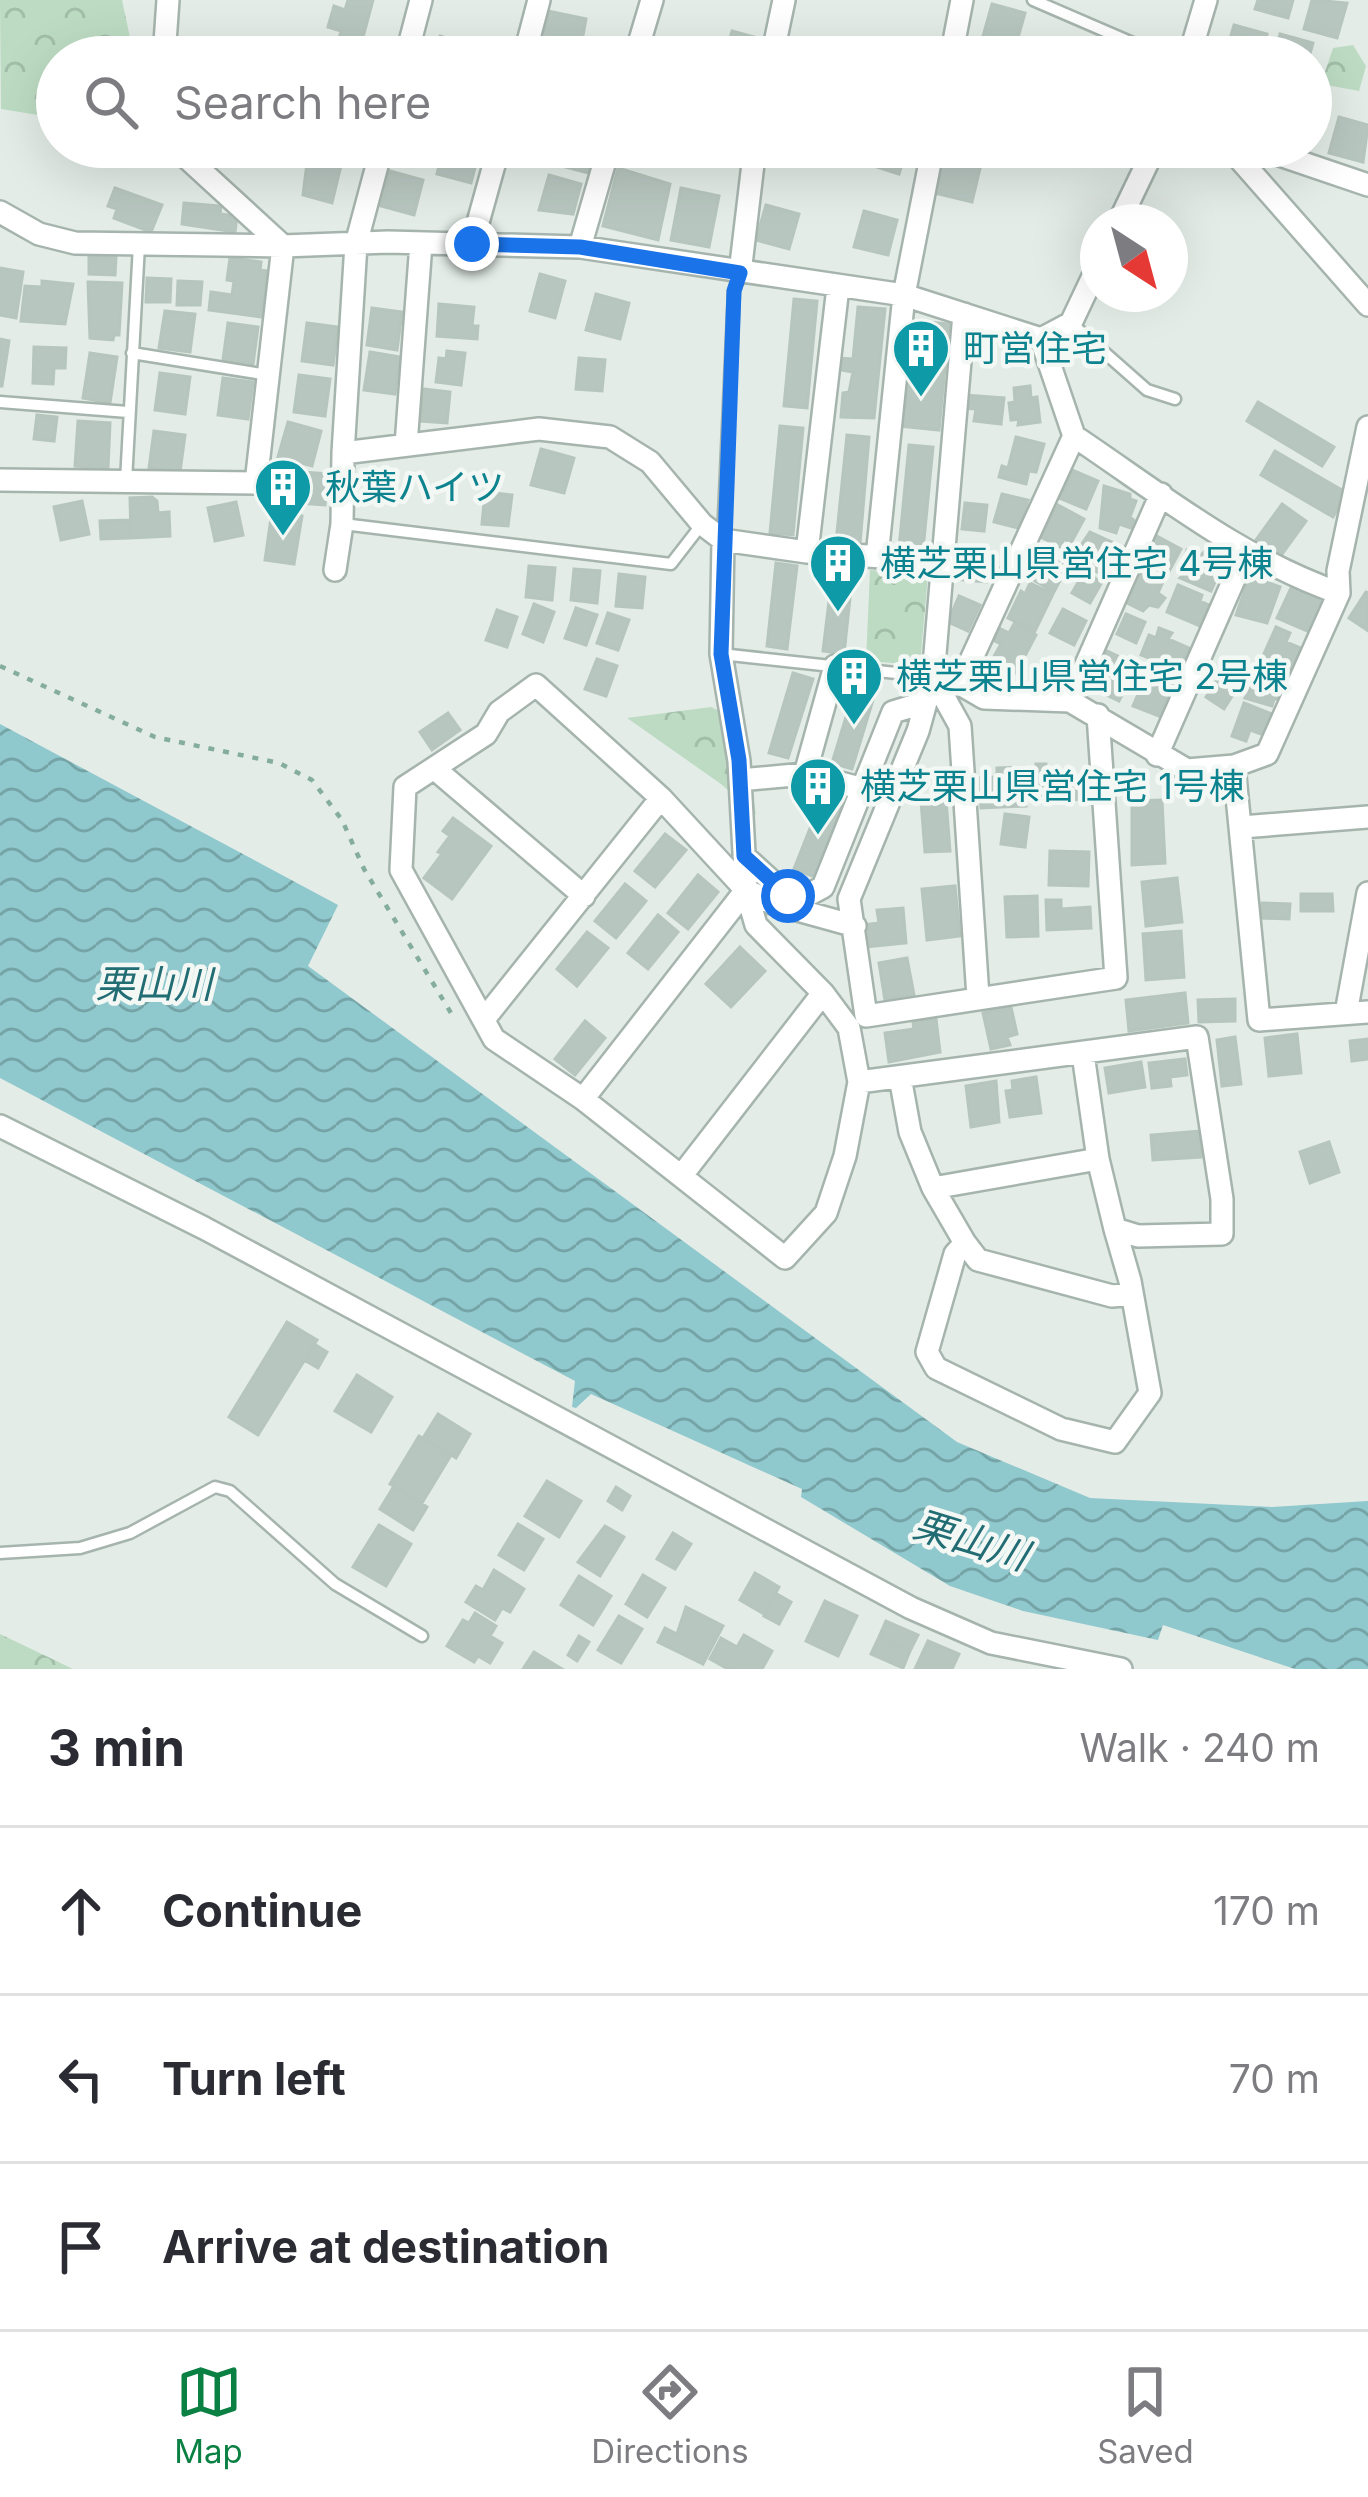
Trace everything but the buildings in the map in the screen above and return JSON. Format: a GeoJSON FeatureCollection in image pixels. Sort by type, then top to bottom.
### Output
{"type":"FeatureCollection","features":[{"type":"Feature","properties":{"kind":"street"},"geometry":{"type":"LineString","coordinates":[[165,36],[168,0]]}},
{"type":"Feature","properties":{"kind":"street"},"geometry":{"type":"LineString","coordinates":[[412,36],[421,0]]}},
{"type":"Feature","properties":{"kind":"street"},"geometry":{"type":"LineString","coordinates":[[530,36],[539,0]]}},
{"type":"Feature","properties":{"kind":"street"},"geometry":{"type":"LineString","coordinates":[[641,36],[652,0]]}},
{"type":"Feature","properties":{"kind":"street"},"geometry":{"type":"LineString","coordinates":[[776,36],[784,0]]}},
{"type":"Feature","properties":{"kind":"street"},"geometry":{"type":"LineString","coordinates":[[954,36],[962,0]]}},
{"type":"Feature","properties":{"kind":"street"},"geometry":{"type":"LineString","coordinates":[[1195,36],[1206,0]]}},
{"type":"Feature","properties":{"kind":"street"},"geometry":{"type":"LineString","coordinates":[[198,168],[283,247]]}},
{"type":"Feature","properties":{"kind":"street"},"geometry":{"type":"LineString","coordinates":[[335,570],[342,524],[356,244],[376,168]]}},
{"type":"Feature","properties":{"kind":"street"},"geometry":{"type":"LineString","coordinates":[[472,244],[493,168]]}},
{"type":"Feature","properties":{"kind":"street"},"geometry":{"type":"LineString","coordinates":[[580,247],[603,168]]}},
{"type":"Feature","properties":{"kind":"street"},"geometry":{"type":"LineString","coordinates":[[740,273],[752,168]]}},
{"type":"Feature","properties":{"kind":"street"},"geometry":{"type":"LineString","coordinates":[[877,557],[904,295],[929,168]]}},
{"type":"Feature","properties":{"kind":"street"},"geometry":{"type":"LineString","coordinates":[[1127,204],[1144,168]]}},
{"type":"Feature","properties":{"kind":"street"},"geometry":{"type":"LineString","coordinates":[[1247,168],[1368,305]]}},
{"type":"Feature","properties":{"kind":"street"},"geometry":{"type":"LineString","coordinates":[[1320,168],[1368,184]]}},
{"type":"Feature","properties":{"kind":"street"},"geometry":{"type":"LineString","coordinates":[[0,212],[39,233],[75,243],[580,247],[904,295],[1041,339],[1071,323],[1080,304]]}},
{"type":"Feature","properties":{"kind":"street"},"geometry":{"type":"LineString","coordinates":[[406,446],[421,243]]}},
{"type":"Feature","properties":{"kind":"street"},"geometry":{"type":"LineString","coordinates":[[0,480],[256,482],[283,247]]}},
{"type":"Feature","properties":{"kind":"street"},"geometry":{"type":"LineString","coordinates":[[807,553],[838,286]]}},
{"type":"Feature","properties":{"kind":"street"},"geometry":{"type":"LineString","coordinates":[[964,314],[933,677],[918,731],[849,898],[866,1016],[1116,978],[1098,715]]}},
{"type":"Feature","properties":{"kind":"street"},"geometry":{"type":"LineString","coordinates":[[1041,339],[1074,436],[1288,576],[1339,593]]}},
{"type":"Feature","properties":{"kind":"street"},"geometry":{"type":"LineString","coordinates":[[933,677],[984,698],[1070,701],[1187,770],[1234,766],[1267,754],[1339,593],[1338,571],[1368,427]]}},
{"type":"Feature","properties":{"kind":"street"},"geometry":{"type":"LineString","coordinates":[[343,453],[539,429],[610,437],[650,462],[703,524],[723,540],[807,553],[942,561]]}},
{"type":"Feature","properties":{"kind":"street"},"geometry":{"type":"LineString","coordinates":[[960,685],[1074,436]]}},
{"type":"Feature","properties":{"kind":"street"},"geometry":{"type":"LineString","coordinates":[[1070,701],[1161,494]]}},
{"type":"Feature","properties":{"kind":"street"},"geometry":{"type":"LineString","coordinates":[[723,540],[721,654],[740,780],[746,890],[756,925],[823,993],[849,1028],[859,1082],[845,1156],[826,1213],[785,1258],[583,1099],[494,1039],[401,870],[405,787],[486,734],[499,712],[536,685],[661,798],[746,890],[772,903],[855,926]]}},
{"type":"Feature","properties":{"kind":"street"},"geometry":{"type":"LineString","coordinates":[[1157,754],[1246,551]]}},
{"type":"Feature","properties":{"kind":"street"},"geometry":{"type":"LineString","coordinates":[[805,774],[835,666]]}},
{"type":"Feature","properties":{"kind":"street"},"geometry":{"type":"LineString","coordinates":[[933,677],[960,726],[978,998]]}},
{"type":"Feature","properties":{"kind":"street"},"geometry":{"type":"LineString","coordinates":[[744,856],[788,896],[808,895],[823,887],[893,712],[926,702]]}},
{"type":"Feature","properties":{"kind":"street"},"geometry":{"type":"LineString","coordinates":[[1234,766],[1259,1020],[1357,1013],[1368,893]]}},
{"type":"Feature","properties":{"kind":"street"},"geometry":{"type":"LineString","coordinates":[[435,769],[584,896]]}},
{"type":"Feature","properties":{"kind":"street"},"geometry":{"type":"LineString","coordinates":[[740,780],[805,774],[860,788]]}},
{"type":"Feature","properties":{"kind":"street"},"geometry":{"type":"LineString","coordinates":[[485,1018],[661,798]]}},
{"type":"Feature","properties":{"kind":"street"},"geometry":{"type":"LineString","coordinates":[[1242,827],[1368,817]]}},
{"type":"Feature","properties":{"kind":"street"},"geometry":{"type":"LineString","coordinates":[[583,1099],[746,890]]}},
{"type":"Feature","properties":{"kind":"street"},"geometry":{"type":"LineString","coordinates":[[682,1175],[823,993]]}},
{"type":"Feature","properties":{"kind":"street"},"geometry":{"type":"LineString","coordinates":[[859,1082],[1197,1037],[1222,1199],[1222,1234],[1138,1236],[1115,1229]]}},
{"type":"Feature","properties":{"kind":"street"},"geometry":{"type":"LineString","coordinates":[[965,1243],[955,1254],[927,1352],[936,1368],[1061,1430],[1115,1442],[1150,1393],[1132,1294],[1098,1159],[1083,1054]]}},
{"type":"Feature","properties":{"kind":"street"},"geometry":{"type":"LineString","coordinates":[[900,1077],[910,1132],[933,1188],[979,1260],[1112,1296],[1132,1294]]}},
{"type":"Feature","properties":{"kind":"street"},"geometry":{"type":"LineString","coordinates":[[0,1126],[204,1228],[911,1608],[991,1643],[1121,1669]]}},
{"type":"Feature","properties":{"kind":"street"},"geometry":{"type":"LineString","coordinates":[[933,1188],[1098,1159]]}},
{"type":"Feature","properties":{"kind":"lane"},"geometry":{"type":"LineString","coordinates":[[1033,0],[1117,36]]}},
{"type":"Feature","properties":{"kind":"lane"},"geometry":{"type":"LineString","coordinates":[[126,481],[139,244]]}},
{"type":"Feature","properties":{"kind":"lane"},"geometry":{"type":"LineString","coordinates":[[723,540],[734,291],[740,273]]}},
{"type":"Feature","properties":{"kind":"lane"},"geometry":{"type":"LineString","coordinates":[[1071,323],[1148,390],[1175,399]]}},
{"type":"Feature","properties":{"kind":"lane"},"geometry":{"type":"LineString","coordinates":[[132,353],[268,375]]}},
{"type":"Feature","properties":{"kind":"lane"},"geometry":{"type":"LineString","coordinates":[[0,402],[128,412]]}},
{"type":"Feature","properties":{"kind":"lane"},"geometry":{"type":"LineString","coordinates":[[342,524],[671,564],[703,524]]}},
{"type":"Feature","properties":{"kind":"lane"},"geometry":{"type":"LineString","coordinates":[[721,654],[933,677]]}},
{"type":"Feature","properties":{"kind":"lane"},"geometry":{"type":"LineString","coordinates":[[0,1553],[80,1548],[130,1533],[215,1487],[230,1491],[335,1585],[422,1636]]}},
{"type":"Feature","properties":{"kind":"path"},"geometry":{"type":"LineString","coordinates":[[0,666],[155,737],[279,763],[311,780],[342,820],[364,869],[455,1020]]}},
{"type":"Feature","properties":{"kind":"green space"},"geometry":{"type":"Polygon","coordinates":[[[0,0],[122,0],[130,36],[36,36],[36,115],[1,109],[0,0]]]}},
{"type":"Feature","properties":{"kind":"green space"},"geometry":{"type":"Polygon","coordinates":[[[1353,45],[1366,66],[1359,91],[1332,86],[1333,48],[1353,45]]]}},
{"type":"Feature","properties":{"kind":"green space"},"geometry":{"type":"Polygon","coordinates":[[[870,570],[928,575],[920,665],[866,661],[870,570]]]}},
{"type":"Feature","properties":{"kind":"green space"},"geometry":{"type":"Polygon","coordinates":[[[711,707],[743,722],[756,815],[721,784],[627,718],[711,707]]]}},
{"type":"Feature","properties":{"kind":"green space"},"geometry":{"type":"Polygon","coordinates":[[[0,1634],[73,1669],[0,1669],[0,1634]]]}},
{"type":"Feature","properties":{"kind":"water","name":"栗山川"},"geometry":{"type":"Polygon","coordinates":[[[0,724],[338,905],[308,966],[957,1442],[1090,1498],[1272,1507],[1368,1501],[1368,1669],[1295,1669],[1163,1625],[1158,1640],[1023,1611],[950,1586],[801,1497],[802,1489],[591,1394],[572,1407],[575,1381],[0,1078],[0,724]]]}},
{"type":"Feature","properties":{"kind":"place","name":"町営住宅"},"geometry":{"type":"Point","coordinates":[921,399]}},
{"type":"Feature","properties":{"kind":"place","name":"秋葉ハイツ"},"geometry":{"type":"Point","coordinates":[283,538]}},
{"type":"Feature","properties":{"kind":"place","name":"横芝栗山県営住宅 4号棟"},"geometry":{"type":"Point","coordinates":[838,614]}},
{"type":"Feature","properties":{"kind":"place","name":"横芝栗山県営住宅 2号棟"},"geometry":{"type":"Point","coordinates":[854,727]}},
{"type":"Feature","properties":{"kind":"place","name":"横芝栗山県営住宅 1号棟"},"geometry":{"type":"Point","coordinates":[818,837]}},
{"type":"Feature","properties":{"kind":"route"},"geometry":{"type":"LineString","coordinates":[[472,244],[580,247],[740,273],[734,291],[721,654],[739,760],[744,856],[788,896]]}}]}
